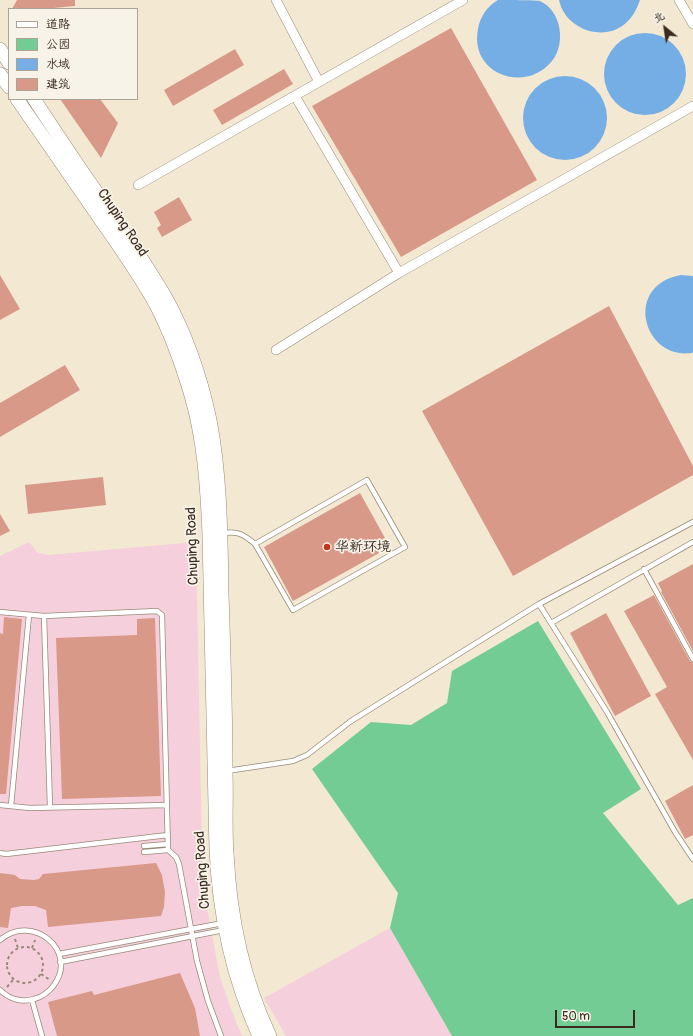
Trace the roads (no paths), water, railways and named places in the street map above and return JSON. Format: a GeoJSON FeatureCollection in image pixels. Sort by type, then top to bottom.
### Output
{"type":"FeatureCollection","features":[{"type":"Feature","properties":{"kind":"main road"},"geometry":{"type":"LineString","coordinates":[[0,49],[8,61]]}},
{"type":"Feature","properties":{"kind":"main road"},"geometry":{"type":"LineString","coordinates":[[0,74],[8,86]]}},
{"type":"Feature","properties":{"kind":"main road","name":"Chuping Road"},"geometry":{"type":"LineString","coordinates":[[18,100],[155,303],[168,330],[191,394],[198,424],[207,497],[221,772]]}},
{"type":"Feature","properties":{"kind":"main road","name":"Chuping Road"},"geometry":{"type":"LineString","coordinates":[[35,100],[127,236],[166,299],[179,325],[196,367],[210,420],[217,470],[221,533],[221,772],[217,875],[230,925],[235,971],[259,1036]]}},
{"type":"Feature","properties":{"kind":"main road","name":"Chuping Road"},"geometry":{"type":"LineString","coordinates":[[230,925],[240,948],[252,989],[270,1036]]}},
{"type":"Feature","properties":{"kind":"street"},"geometry":{"type":"LineString","coordinates":[[276,0],[319,82]]}},
{"type":"Feature","properties":{"kind":"street"},"geometry":{"type":"LineString","coordinates":[[138,185],[463,0]]}},
{"type":"Feature","properties":{"kind":"street"},"geometry":{"type":"LineString","coordinates":[[679,0],[693,24]]}},
{"type":"Feature","properties":{"kind":"street"},"geometry":{"type":"LineString","coordinates":[[295,96],[399,273]]}},
{"type":"Feature","properties":{"kind":"street"},"geometry":{"type":"LineString","coordinates":[[276,350],[399,273],[693,106]]}},
{"type":"Feature","properties":{"kind":"lane"},"geometry":{"type":"LineString","coordinates":[[221,533],[240,533],[255,544],[293,610],[405,547],[367,480],[255,544]]}},
{"type":"Feature","properties":{"kind":"lane"},"geometry":{"type":"LineString","coordinates":[[221,772],[293,761],[307,755],[351,720],[539,604],[693,522]]}},
{"type":"Feature","properties":{"kind":"lane"},"geometry":{"type":"LineString","coordinates":[[551,623],[693,542]]}},
{"type":"Feature","properties":{"kind":"lane"},"geometry":{"type":"LineString","coordinates":[[644,570],[693,659]]}},
{"type":"Feature","properties":{"kind":"lane"},"geometry":{"type":"LineString","coordinates":[[539,604],[607,712],[675,832],[693,859]]}},
{"type":"Feature","properties":{"kind":"lane"},"geometry":{"type":"LineString","coordinates":[[0,612],[44,616],[157,611],[162,615],[168,850],[176,858],[179,864],[190,929],[202,982],[222,1036]]}},
{"type":"Feature","properties":{"kind":"lane"},"geometry":{"type":"LineString","coordinates":[[11,806],[29,615]]}},
{"type":"Feature","properties":{"kind":"lane"},"geometry":{"type":"LineString","coordinates":[[44,616],[50,807]]}},
{"type":"Feature","properties":{"kind":"lane"},"geometry":{"type":"LineString","coordinates":[[0,805],[30,808],[167,805]]}},
{"type":"Feature","properties":{"kind":"lane"},"geometry":{"type":"LineString","coordinates":[[0,853],[6,854],[168,836]]}},
{"type":"Feature","properties":{"kind":"lane"},"geometry":{"type":"LineString","coordinates":[[144,846],[168,844]]}},
{"type":"Feature","properties":{"kind":"lane"},"geometry":{"type":"LineString","coordinates":[[144,852],[168,850]]}},
{"type":"Feature","properties":{"kind":"lane"},"geometry":{"type":"LineString","coordinates":[[59,954],[190,929],[230,925]]}},
{"type":"Feature","properties":{"kind":"lane"},"geometry":{"type":"LineString","coordinates":[[60,962],[192,936],[230,925]]}},
{"type":"Feature","properties":{"kind":"lane"},"geometry":{"type":"LineString","coordinates":[[0,940],[13,932],[32,930],[49,939],[59,954],[60,962],[58,978],[52,988],[43,996],[32,1000],[20,1000],[13,999],[0,990]]}},
{"type":"Feature","properties":{"kind":"lane"},"geometry":{"type":"LineString","coordinates":[[32,1000],[42,1036]]}},
{"type":"Feature","properties":{"kind":"water"},"geometry":{"type":"Polygon","coordinates":[[[498,0],[540,1],[553,12],[560,28],[559,46],[552,61],[540,71],[527,77],[514,77],[501,74],[490,67],[482,57],[477,44],[479,25],[482,16],[487,9],[498,0]]]}},
{"type":"Feature","properties":{"kind":"water"},"geometry":{"type":"Polygon","coordinates":[[[559,0],[640,0],[632,16],[619,28],[609,32],[598,32],[578,26],[569,19],[559,0]]]}},
{"type":"Feature","properties":{"kind":"water"},"geometry":{"type":"Polygon","coordinates":[[[645,33],[661,36],[674,45],[683,58],[686,74],[683,90],[674,103],[661,112],[645,115],[629,112],[616,103],[607,90],[604,74],[607,58],[616,45],[629,36],[645,33]]]}},
{"type":"Feature","properties":{"kind":"water"},"geometry":{"type":"Polygon","coordinates":[[[565,76],[581,79],[588,83],[600,95],[604,102],[607,118],[604,134],[600,141],[588,153],[581,157],[565,160],[549,157],[542,153],[530,141],[526,134],[523,118],[526,102],[530,95],[542,83],[549,79],[565,76]]]}},
{"type":"Feature","properties":{"kind":"water"},"geometry":{"type":"Polygon","coordinates":[[[681,275],[693,276],[692,353],[681,353],[669,350],[660,344],[652,335],[646,315],[646,304],[650,294],[663,281],[681,275]]]}},
{"type":"Feature","properties":{"kind":"place","name":"华新环境"},"geometry":{"type":"Point","coordinates":[327,547]}}]}
